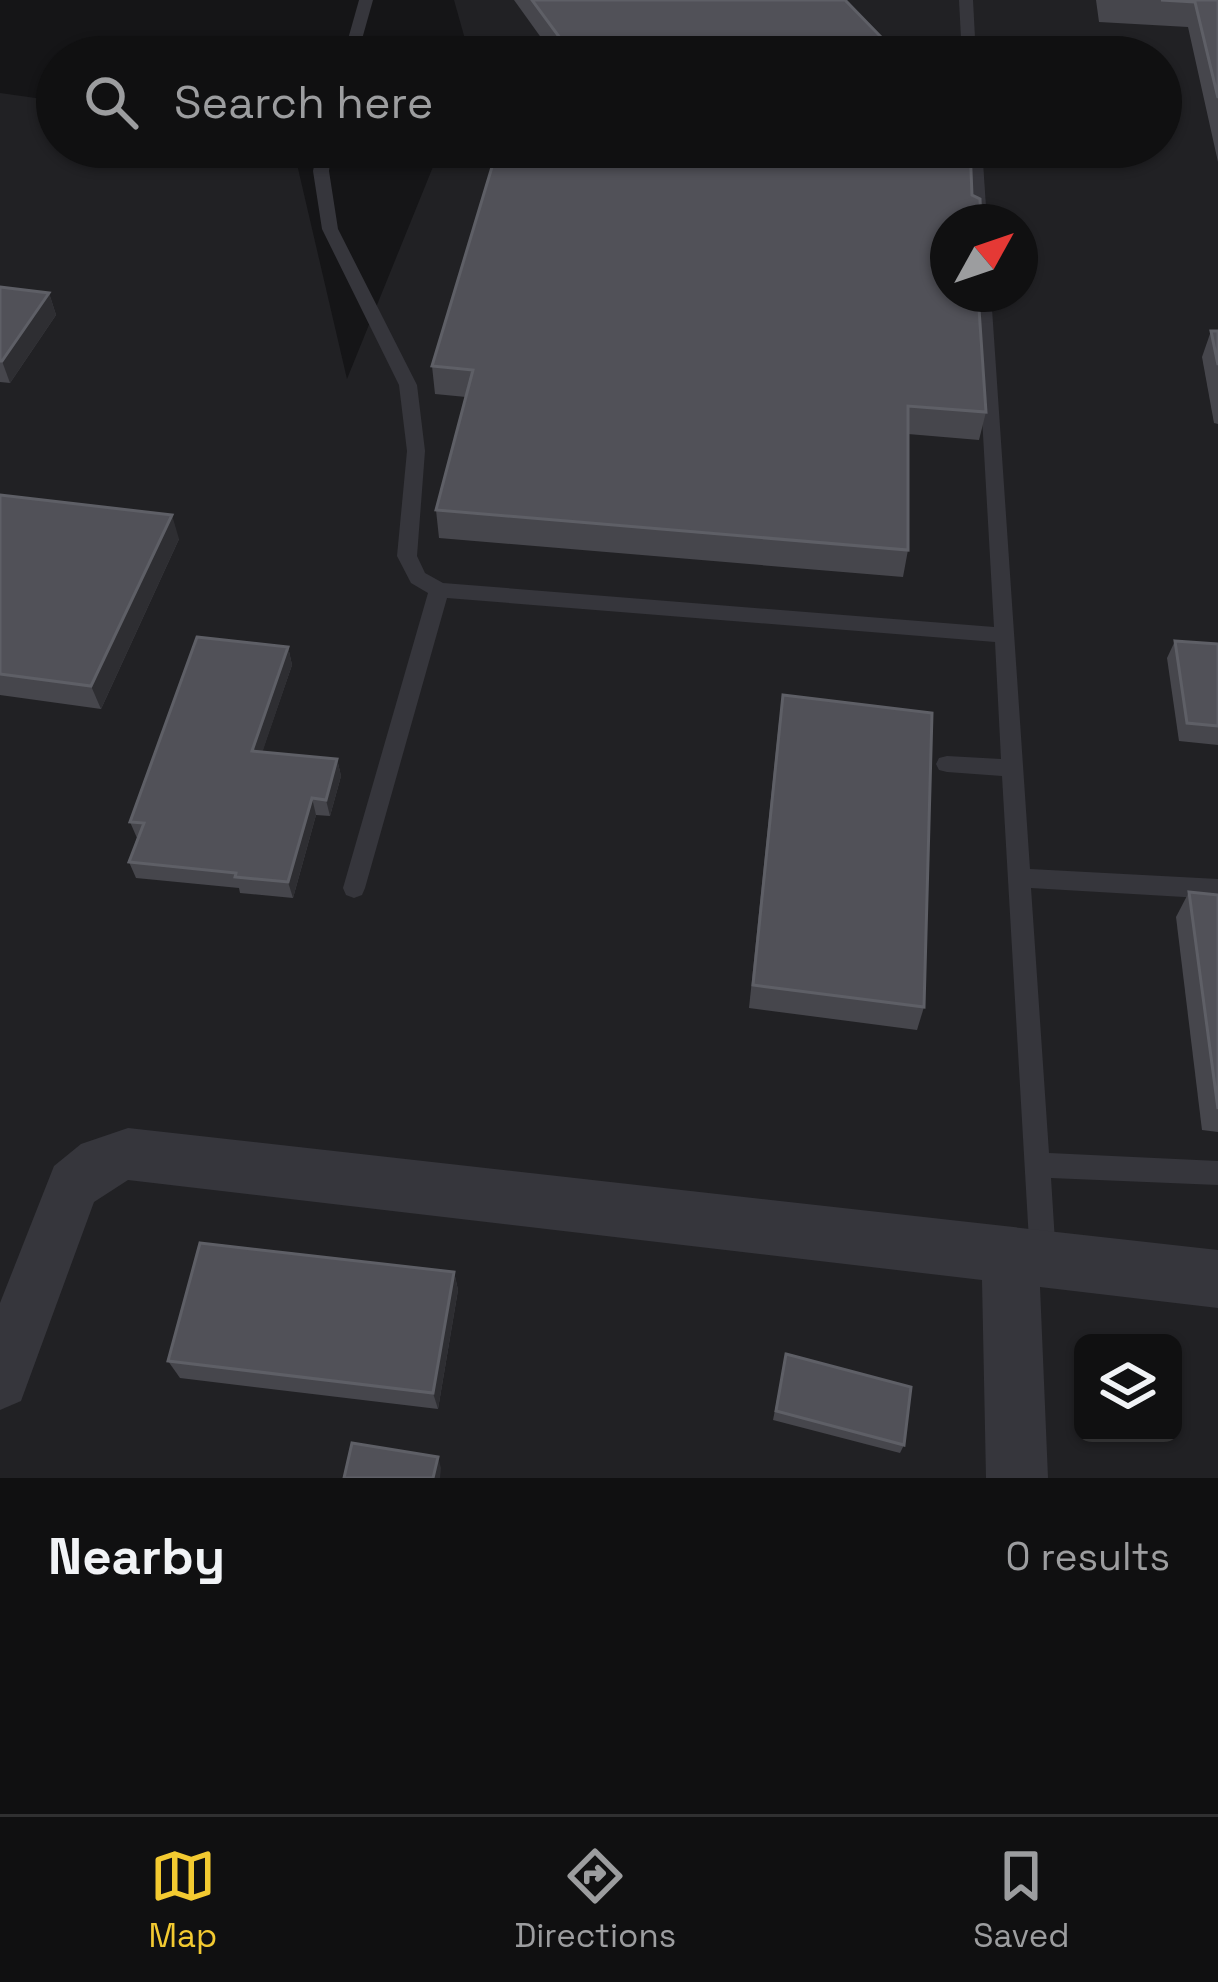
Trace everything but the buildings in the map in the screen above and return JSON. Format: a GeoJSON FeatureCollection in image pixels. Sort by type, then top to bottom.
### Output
{"type":"FeatureCollection","features":[{"type":"Feature","properties":{"kind":"street"},"geometry":{"type":"LineString","coordinates":[[0,1380],[74,1185],[100,1162],[128,1154],[1218,1279]]}},
{"type":"Feature","properties":{"kind":"street"},"geometry":{"type":"LineString","coordinates":[[1017,1478],[1026,1259]]}},
{"type":"Feature","properties":{"kind":"lane"},"geometry":{"type":"LineString","coordinates":[[356,36],[366,0]]}},
{"type":"Feature","properties":{"kind":"lane"},"geometry":{"type":"LineString","coordinates":[[965,0],[968,36]]}},
{"type":"Feature","properties":{"kind":"lane"},"geometry":{"type":"LineString","coordinates":[[322,168],[330,229],[408,385],[416,452],[407,556],[418,578],[439,590],[1004,635]]}},
{"type":"Feature","properties":{"kind":"lane"},"geometry":{"type":"LineString","coordinates":[[975,168],[978,204]]}},
{"type":"Feature","properties":{"kind":"lane"},"geometry":{"type":"LineString","coordinates":[[984,312],[1037,1165],[1026,1259]]}},
{"type":"Feature","properties":{"kind":"lane"},"geometry":{"type":"LineString","coordinates":[[354,888],[439,590]]}},
{"type":"Feature","properties":{"kind":"lane"},"geometry":{"type":"LineString","coordinates":[[947,764],[1012,768]]}},
{"type":"Feature","properties":{"kind":"lane"},"geometry":{"type":"LineString","coordinates":[[1019,878],[1218,889]]}},
{"type":"Feature","properties":{"kind":"lane"},"geometry":{"type":"LineString","coordinates":[[1037,1165],[1218,1173]]}},
{"type":"Feature","properties":{"kind":"shaded area"},"geometry":{"type":"Polygon","coordinates":[[[454,0],[1218,0],[1218,1478],[0,1478],[0,93],[36,98],[36,168],[298,168],[347,379],[432,168],[1182,168],[1182,36],[464,36],[454,0]]]}}]}
